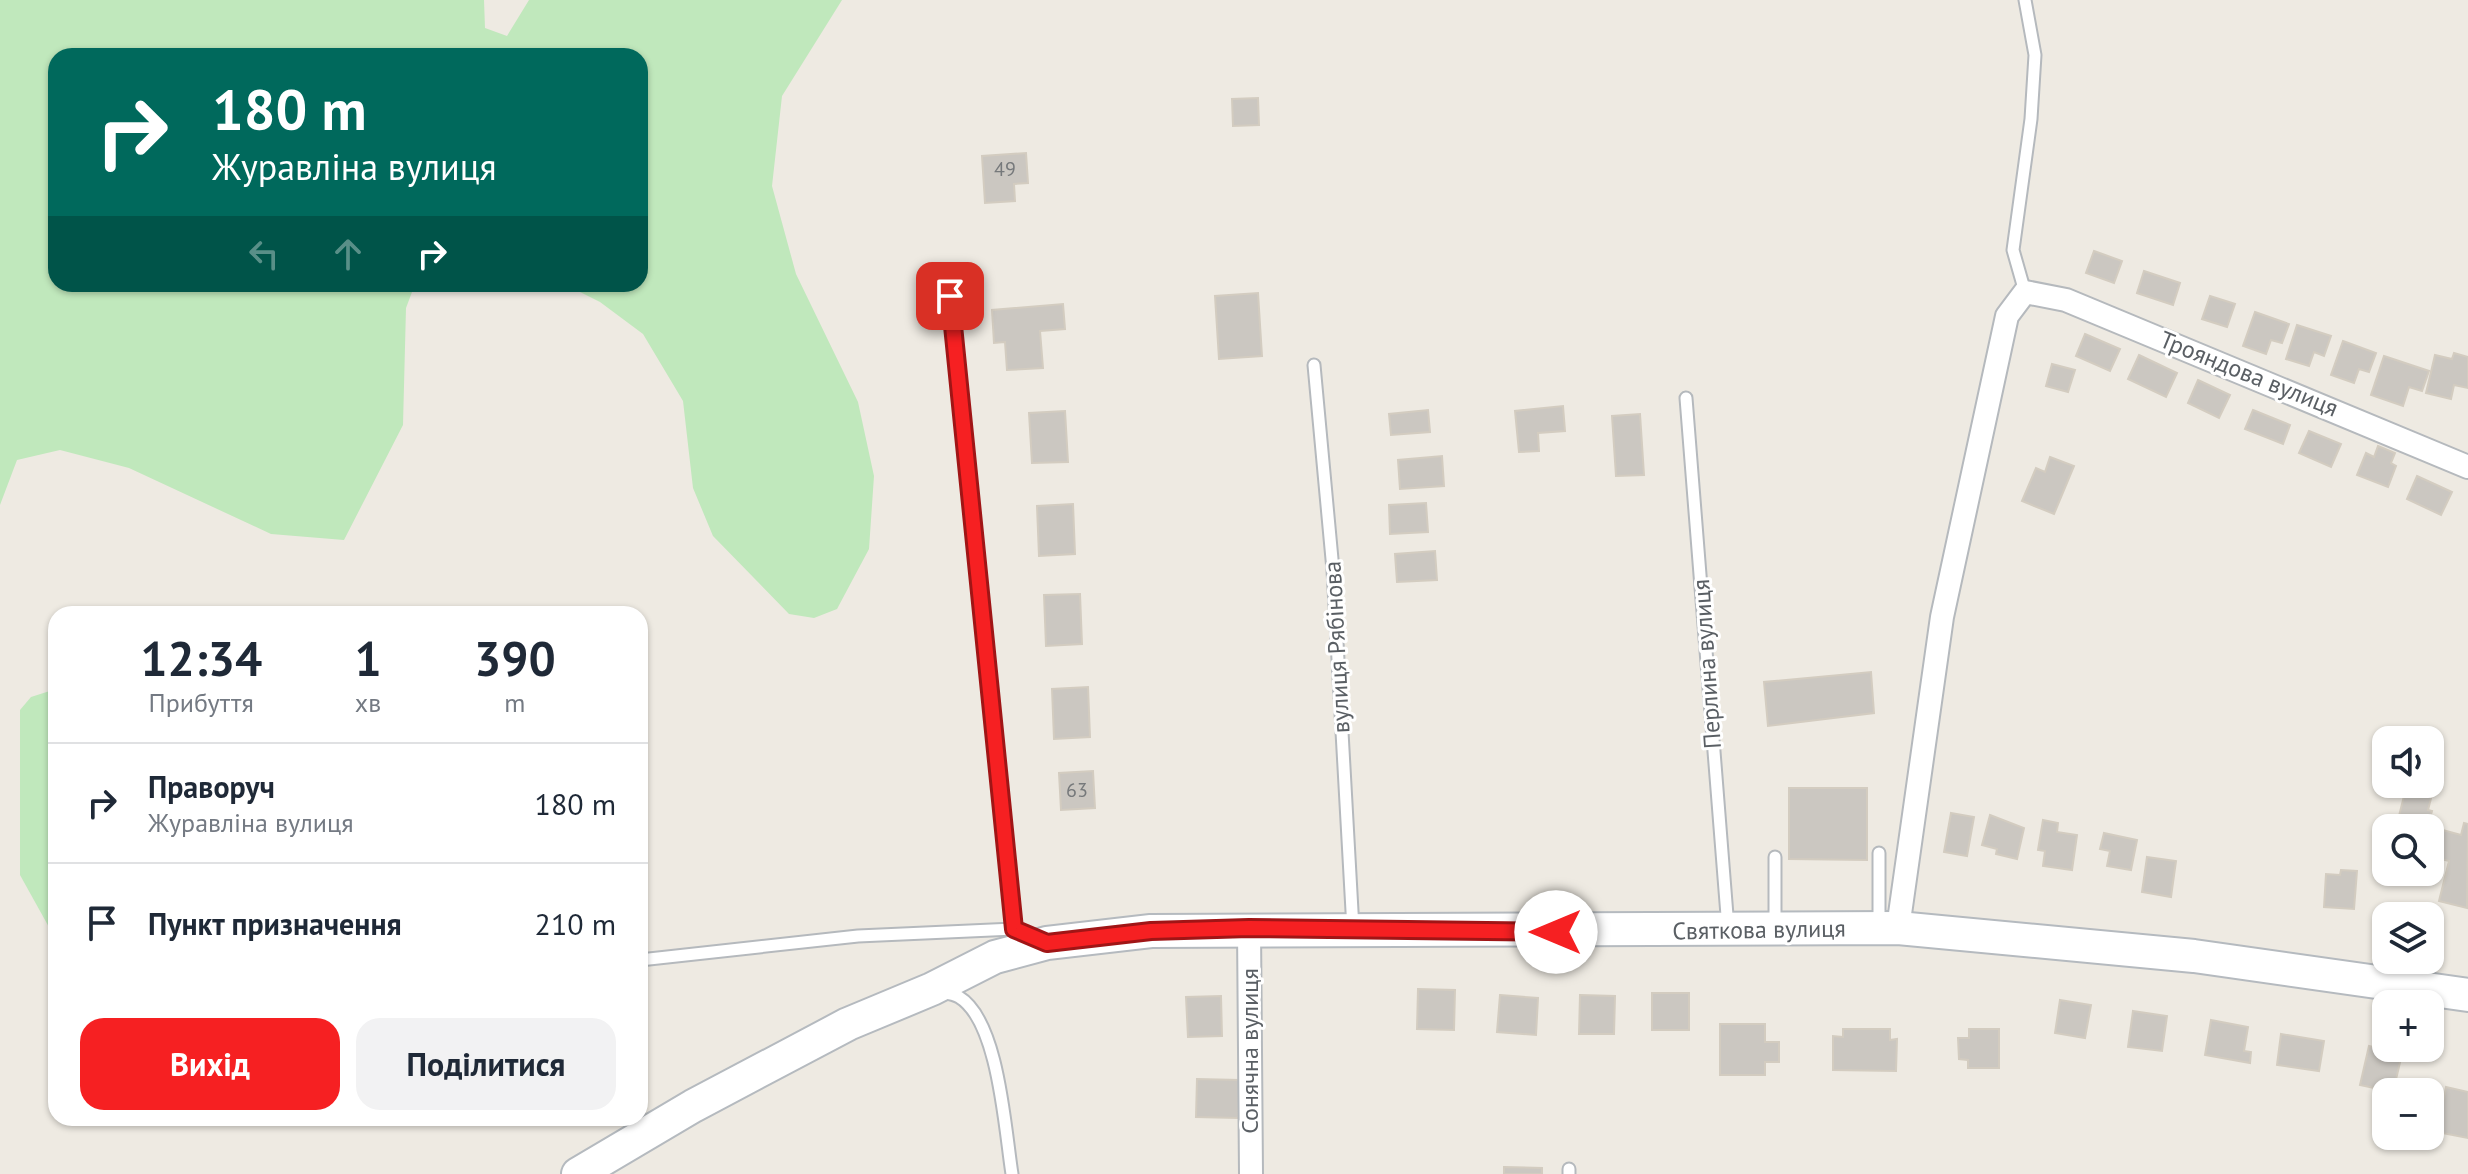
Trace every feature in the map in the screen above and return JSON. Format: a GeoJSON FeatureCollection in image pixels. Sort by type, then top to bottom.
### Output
{"type":"FeatureCollection","features":[{"type":"Feature","properties":{"kind":"main road","name":"Святкова вулиця"},"geometry":{"type":"LineString","coordinates":[[578,1174],[693,1106],[848,1024],[932,989],[995,957],[1047,943],[1151,931],[1249,928],[1888,928],[2194,956],[2468,995]]}},
{"type":"Feature","properties":{"kind":"street","name":"Трояндова вулиця"},"geometry":{"type":"LineString","coordinates":[[2025,292],[2066,300],[2468,467]]}},
{"type":"Feature","properties":{"kind":"street"},"geometry":{"type":"LineString","coordinates":[[1888,928],[1942,617],[2007,316],[2025,292]]}},
{"type":"Feature","properties":{"kind":"street","name":"Сонячна вулиця"},"geometry":{"type":"LineString","coordinates":[[1249,928],[1251,1174]]}},
{"type":"Feature","properties":{"kind":"lane"},"geometry":{"type":"LineString","coordinates":[[2025,0],[2035,55],[2034,80],[2013,250],[2025,292]]}},
{"type":"Feature","properties":{"kind":"lane"},"geometry":{"type":"LineString","coordinates":[[950,296],[1014,929]]}},
{"type":"Feature","properties":{"kind":"lane","name":"вулиця Рябінова"},"geometry":{"type":"LineString","coordinates":[[1314,365],[1333,570],[1353,930]]}},
{"type":"Feature","properties":{"kind":"lane","name":"Перлина вулиця"},"geometry":{"type":"LineString","coordinates":[[1686,398],[1728,930]]}},
{"type":"Feature","properties":{"kind":"lane"},"geometry":{"type":"LineString","coordinates":[[1879,853],[1888,928]]}},
{"type":"Feature","properties":{"kind":"lane"},"geometry":{"type":"LineString","coordinates":[[1775,857],[1775,930]]}},
{"type":"Feature","properties":{"kind":"lane"},"geometry":{"type":"LineString","coordinates":[[648,959],[858,936],[1014,929],[1047,943]]}},
{"type":"Feature","properties":{"kind":"lane"},"geometry":{"type":"LineString","coordinates":[[932,989],[959,998],[977,1018],[993,1059],[1012,1174]]}},
{"type":"Feature","properties":{"kind":"green space"},"geometry":{"type":"Polygon","coordinates":[[[0,0],[484,0],[485,28],[507,36],[529,0],[842,0],[782,96],[772,186],[796,274],[858,402],[874,476],[869,549],[837,609],[814,618],[789,614],[713,536],[693,488],[683,401],[643,334],[600,302],[580,292],[648,292],[648,48],[48,48],[48,292],[412,292],[406,308],[403,425],[344,540],[271,534],[129,468],[60,450],[17,460],[0,505],[0,0]]]}},
{"type":"Feature","properties":{"kind":"green space"},"geometry":{"type":"Polygon","coordinates":[[[48,692],[48,925],[20,875],[20,710],[31,697],[48,692]]]}},
{"type":"Feature","properties":{"kind":"building"},"geometry":{"type":"Polygon","coordinates":[[[1258,98],[1259,125],[1233,126],[1232,99],[1258,98]]]}},
{"type":"Feature","properties":{"kind":"building"},"geometry":{"type":"Polygon","coordinates":[[[1026,153],[1028,183],[1014,184],[1015,201],[985,203],[982,156],[1026,153]]]}},
{"type":"Feature","properties":{"kind":"building"},"geometry":{"type":"Polygon","coordinates":[[[2094,251],[2122,261],[2114,283],[2086,273],[2094,251]]]}},
{"type":"Feature","properties":{"kind":"building"},"geometry":{"type":"Polygon","coordinates":[[[2144,271],[2180,283],[2173,305],[2137,293],[2144,271]]]}},
{"type":"Feature","properties":{"kind":"building"},"geometry":{"type":"Polygon","coordinates":[[[1258,293],[1262,356],[1219,359],[1215,296],[1258,293]]]}},
{"type":"Feature","properties":{"kind":"building"},"geometry":{"type":"Polygon","coordinates":[[[2210,296],[2235,304],[2227,327],[2202,319],[2210,296]]]}},
{"type":"Feature","properties":{"kind":"building"},"geometry":{"type":"Polygon","coordinates":[[[1063,304],[1065,329],[1040,331],[1043,368],[1007,370],[1005,342],[994,343],[992,310],[1063,304]]]}},
{"type":"Feature","properties":{"kind":"building"},"geometry":{"type":"Polygon","coordinates":[[[2255,312],[2289,324],[2282,343],[2271,340],[2266,354],[2243,346],[2255,312]]]}},
{"type":"Feature","properties":{"kind":"building"},"geometry":{"type":"Polygon","coordinates":[[[2297,325],[2331,336],[2324,356],[2314,352],[2309,366],[2286,359],[2297,325]]]}},
{"type":"Feature","properties":{"kind":"building"},"geometry":{"type":"Polygon","coordinates":[[[2085,334],[2120,349],[2110,371],[2076,356],[2085,334]]]}},
{"type":"Feature","properties":{"kind":"building"},"geometry":{"type":"Polygon","coordinates":[[[2343,341],[2376,353],[2369,372],[2359,369],[2354,383],[2331,375],[2343,341]]]}},
{"type":"Feature","properties":{"kind":"building"},"geometry":{"type":"Polygon","coordinates":[[[2454,353],[2468,357],[2468,388],[2454,385],[2451,399],[2426,393],[2435,355],[2452,359],[2454,353]]]}},
{"type":"Feature","properties":{"kind":"building"},"geometry":{"type":"Polygon","coordinates":[[[2139,355],[2177,373],[2166,397],[2128,379],[2139,355]]]}},
{"type":"Feature","properties":{"kind":"building"},"geometry":{"type":"Polygon","coordinates":[[[2384,356],[2429,371],[2422,391],[2409,387],[2403,406],[2371,395],[2384,356]]]}},
{"type":"Feature","properties":{"kind":"building"},"geometry":{"type":"Polygon","coordinates":[[[2052,364],[2075,370],[2068,392],[2046,386],[2052,364]]]}},
{"type":"Feature","properties":{"kind":"building"},"geometry":{"type":"Polygon","coordinates":[[[2198,380],[2230,395],[2219,418],[2188,403],[2198,380]]]}},
{"type":"Feature","properties":{"kind":"building"},"geometry":{"type":"Polygon","coordinates":[[[1563,406],[1565,431],[1538,433],[1539,451],[1519,452],[1515,411],[1563,406]]]}},
{"type":"Feature","properties":{"kind":"building"},"geometry":{"type":"Polygon","coordinates":[[[1428,410],[1430,432],[1391,435],[1389,414],[1428,410]]]}},
{"type":"Feature","properties":{"kind":"building"},"geometry":{"type":"Polygon","coordinates":[[[2253,410],[2290,425],[2283,444],[2245,429],[2253,410]]]}},
{"type":"Feature","properties":{"kind":"building"},"geometry":{"type":"Polygon","coordinates":[[[1065,411],[1068,462],[1032,463],[1029,413],[1065,411]]]}},
{"type":"Feature","properties":{"kind":"building"},"geometry":{"type":"Polygon","coordinates":[[[1640,414],[1644,475],[1616,476],[1612,416],[1640,414]]]}},
{"type":"Feature","properties":{"kind":"building"},"geometry":{"type":"Polygon","coordinates":[[[2309,431],[2341,444],[2331,467],[2299,453],[2309,431]]]}},
{"type":"Feature","properties":{"kind":"building"},"geometry":{"type":"Polygon","coordinates":[[[2378,446],[2395,453],[2391,463],[2396,466],[2388,487],[2357,475],[2366,453],[2374,457],[2378,446]]]}},
{"type":"Feature","properties":{"kind":"building"},"geometry":{"type":"Polygon","coordinates":[[[1442,456],[1444,486],[1400,489],[1398,460],[1442,456]]]}},
{"type":"Feature","properties":{"kind":"building"},"geometry":{"type":"Polygon","coordinates":[[[2050,457],[2074,466],[2054,514],[2022,501],[2036,468],[2045,472],[2050,457]]]}},
{"type":"Feature","properties":{"kind":"building"},"geometry":{"type":"Polygon","coordinates":[[[2417,476],[2452,492],[2441,515],[2407,499],[2417,476]]]}},
{"type":"Feature","properties":{"kind":"building"},"geometry":{"type":"Polygon","coordinates":[[[1426,503],[1428,532],[1390,534],[1389,505],[1426,503]]]}},
{"type":"Feature","properties":{"kind":"building"},"geometry":{"type":"Polygon","coordinates":[[[1073,504],[1075,554],[1039,556],[1037,506],[1073,504]]]}},
{"type":"Feature","properties":{"kind":"building"},"geometry":{"type":"Polygon","coordinates":[[[1435,551],[1437,580],[1397,582],[1395,554],[1435,551]]]}},
{"type":"Feature","properties":{"kind":"building"},"geometry":{"type":"Polygon","coordinates":[[[1080,594],[1082,644],[1046,646],[1044,595],[1080,594]]]}},
{"type":"Feature","properties":{"kind":"building"},"geometry":{"type":"Polygon","coordinates":[[[1871,672],[1874,713],[1768,726],[1764,682],[1871,672]]]}},
{"type":"Feature","properties":{"kind":"building"},"geometry":{"type":"Polygon","coordinates":[[[1088,687],[1090,737],[1054,739],[1052,689],[1088,687]]]}},
{"type":"Feature","properties":{"kind":"building"},"geometry":{"type":"Polygon","coordinates":[[[1093,771],[1095,808],[1061,810],[1059,773],[1093,771]]]}},
{"type":"Feature","properties":{"kind":"building"},"geometry":{"type":"Polygon","coordinates":[[[1789,788],[1867,788],[1867,860],[1789,859],[1789,788]]]}},
{"type":"Feature","properties":{"kind":"building"},"geometry":{"type":"Polygon","coordinates":[[[2404,798],[2431,798],[2428,810],[2432,811],[2431,814],[2400,814],[2404,798]]]}},
{"type":"Feature","properties":{"kind":"building"},"geometry":{"type":"Polygon","coordinates":[[[1951,813],[1974,817],[1967,856],[1944,852],[1951,813]]]}},
{"type":"Feature","properties":{"kind":"building"},"geometry":{"type":"Polygon","coordinates":[[[1990,815],[2024,828],[2017,859],[1996,854],[1997,849],[1982,845],[1990,815]]]}},
{"type":"Feature","properties":{"kind":"building"},"geometry":{"type":"Polygon","coordinates":[[[2043,820],[2058,823],[2057,832],[2077,835],[2072,870],[2043,866],[2045,851],[2038,850],[2043,820]]]}},
{"type":"Feature","properties":{"kind":"building"},"geometry":{"type":"Polygon","coordinates":[[[2464,823],[2468,824],[2467,908],[2439,901],[2449,861],[2444,860],[2444,830],[2461,835],[2464,823]]]}},
{"type":"Feature","properties":{"kind":"building"},"geometry":{"type":"Polygon","coordinates":[[[2104,833],[2137,840],[2131,870],[2107,866],[2110,851],[2100,849],[2104,833]]]}},
{"type":"Feature","properties":{"kind":"building"},"geometry":{"type":"Polygon","coordinates":[[[2147,857],[2176,861],[2171,897],[2142,892],[2147,857]]]}},
{"type":"Feature","properties":{"kind":"building"},"geometry":{"type":"Polygon","coordinates":[[[2341,870],[2357,871],[2354,909],[2324,907],[2326,874],[2340,875],[2341,870]]]}},
{"type":"Feature","properties":{"kind":"building"},"geometry":{"type":"Polygon","coordinates":[[[1418,989],[1455,990],[1454,1030],[1417,1029],[1418,989]]]}},
{"type":"Feature","properties":{"kind":"building"},"geometry":{"type":"Polygon","coordinates":[[[1652,993],[1689,993],[1689,1030],[1652,1030],[1652,993]]]}},
{"type":"Feature","properties":{"kind":"building"},"geometry":{"type":"Polygon","coordinates":[[[1500,995],[1538,998],[1536,1035],[1497,1032],[1500,995]]]}},
{"type":"Feature","properties":{"kind":"building"},"geometry":{"type":"Polygon","coordinates":[[[1580,995],[1615,996],[1614,1034],[1579,1034],[1580,995]]]}},
{"type":"Feature","properties":{"kind":"building"},"geometry":{"type":"Polygon","coordinates":[[[1221,996],[1222,1036],[1188,1037],[1186,997],[1221,996]]]}},
{"type":"Feature","properties":{"kind":"building"},"geometry":{"type":"Polygon","coordinates":[[[2060,1000],[2091,1005],[2085,1038],[2055,1033],[2060,1000]]]}},
{"type":"Feature","properties":{"kind":"building"},"geometry":{"type":"Polygon","coordinates":[[[2133,1011],[2167,1016],[2162,1051],[2128,1047],[2133,1011]]]}},
{"type":"Feature","properties":{"kind":"building"},"geometry":{"type":"Polygon","coordinates":[[[2211,1020],[2248,1027],[2244,1051],[2251,1052],[2250,1063],[2205,1055],[2211,1020]]]}},
{"type":"Feature","properties":{"kind":"building"},"geometry":{"type":"Polygon","coordinates":[[[1720,1024],[1765,1024],[1765,1042],[1779,1042],[1779,1062],[1765,1062],[1765,1075],[1720,1075],[1720,1024]]]}},
{"type":"Feature","properties":{"kind":"building"},"geometry":{"type":"Polygon","coordinates":[[[1843,1029],[1890,1029],[1890,1040],[1897,1039],[1896,1071],[1833,1070],[1833,1036],[1843,1037],[1843,1029]]]}},
{"type":"Feature","properties":{"kind":"building"},"geometry":{"type":"Polygon","coordinates":[[[1969,1029],[1999,1029],[1999,1068],[1968,1068],[1968,1060],[1959,1059],[1958,1038],[1969,1038],[1969,1029]]]}},
{"type":"Feature","properties":{"kind":"building"},"geometry":{"type":"Polygon","coordinates":[[[2281,1034],[2324,1041],[2319,1071],[2277,1065],[2281,1034]]]}},
{"type":"Feature","properties":{"kind":"building"},"geometry":{"type":"Polygon","coordinates":[[[2369,1046],[2372,1047],[2372,1062],[2400,1062],[2396,1078],[2372,1078],[2372,1088],[2360,1085],[2369,1046]]]}},
{"type":"Feature","properties":{"kind":"building"},"geometry":{"type":"Polygon","coordinates":[[[1197,1079],[1239,1080],[1238,1118],[1196,1117],[1197,1079]]]}},
{"type":"Feature","properties":{"kind":"building"},"geometry":{"type":"Polygon","coordinates":[[[2446,1087],[2468,1092],[2468,1138],[2444,1133],[2446,1087]]]}},
{"type":"Feature","properties":{"kind":"building"},"geometry":{"type":"Polygon","coordinates":[[[1504,1167],[1542,1168],[1542,1174],[1504,1174],[1504,1167]]]}},
{"type":"Feature","properties":{"kind":"route"},"geometry":{"type":"LineString","coordinates":[[950,296],[1014,929],[1047,943],[1151,931],[1249,928],[1556,932]]}}]}
